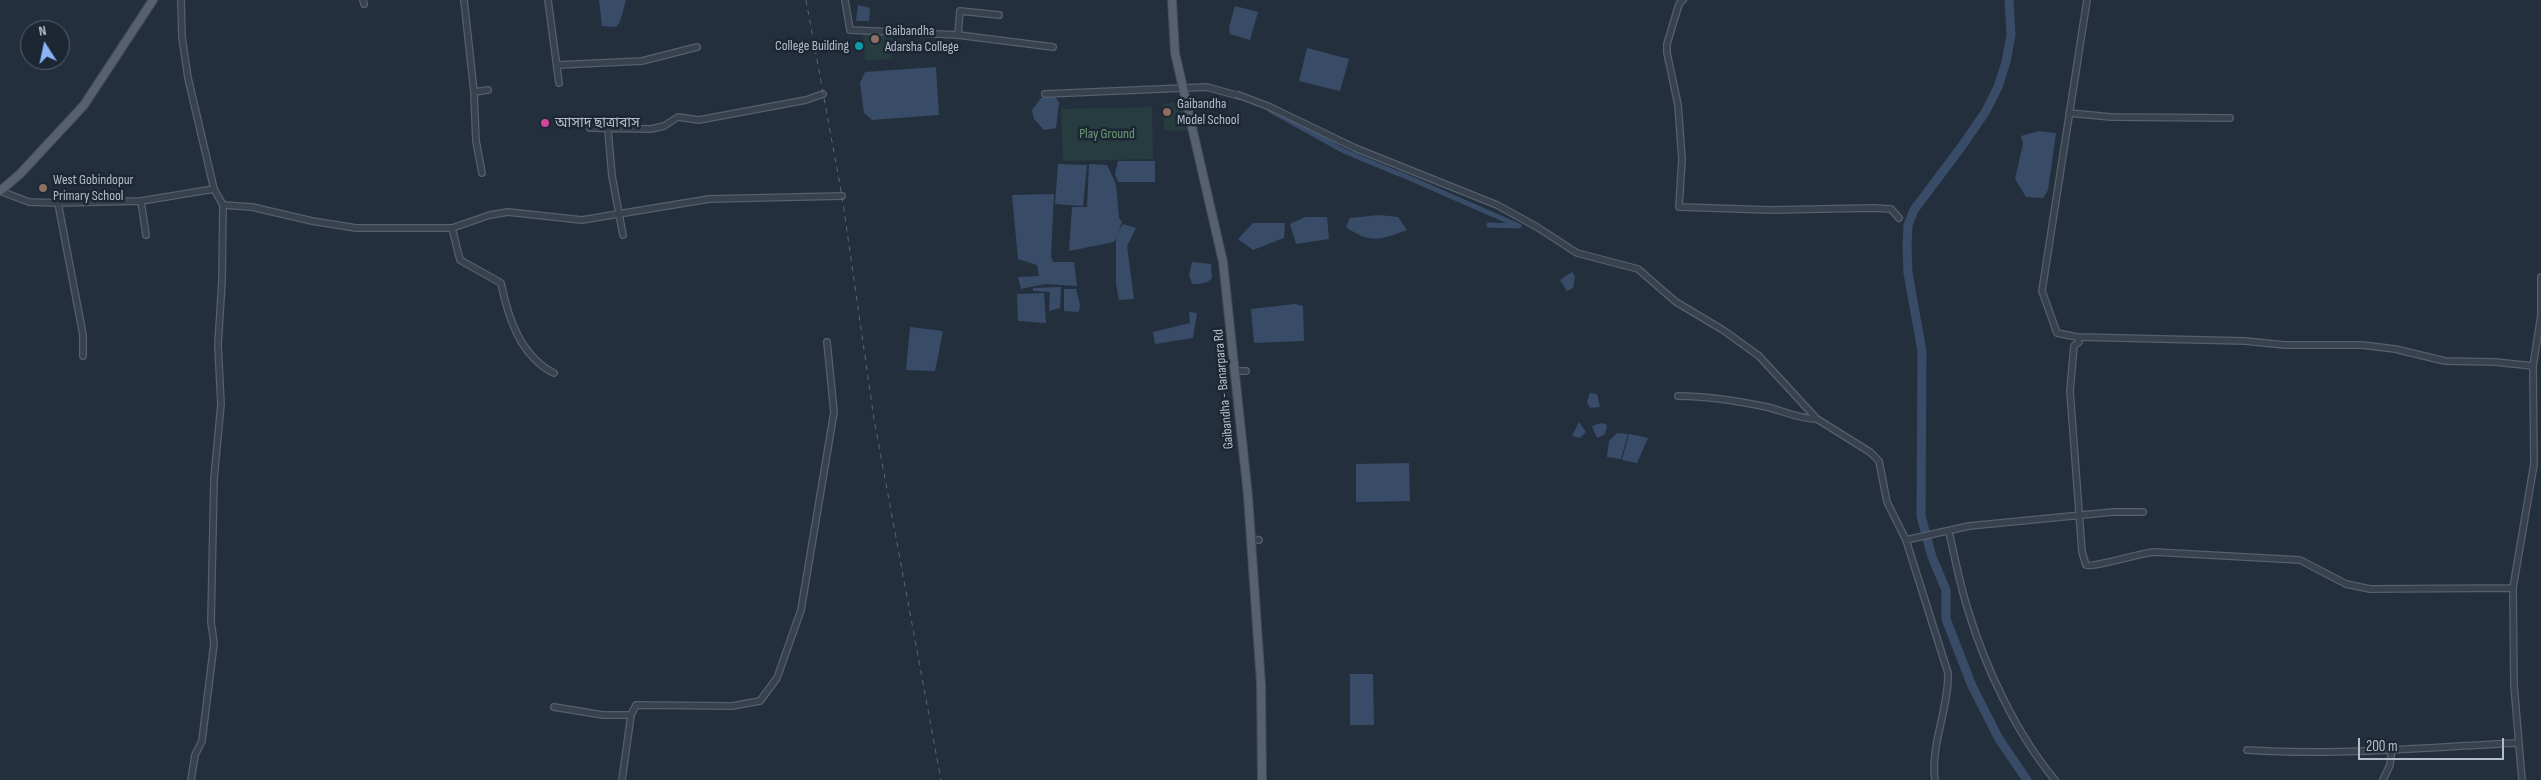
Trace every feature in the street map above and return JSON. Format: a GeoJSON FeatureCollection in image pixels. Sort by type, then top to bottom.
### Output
{"type":"FeatureCollection","features":[{"type":"Feature","properties":{"kind":"main road"},"geometry":{"type":"LineString","coordinates":[[0,191],[20,174],[84,105],[153,0]]}},
{"type":"Feature","properties":{"kind":"main road","name":"Gaibandha - Banarpara Rd"},"geometry":{"type":"LineString","coordinates":[[1172,0],[1175,53],[1224,262],[1255,539],[1261,684],[1262,780]]}},
{"type":"Feature","properties":{"kind":"street"},"geometry":{"type":"LineString","coordinates":[[181,0],[182,37],[188,78],[214,188],[223,205],[222,281],[218,345],[221,404],[214,479],[211,614],[214,644],[202,742],[195,755],[191,780]]}},
{"type":"Feature","properties":{"kind":"street"},"geometry":{"type":"LineString","coordinates":[[464,0],[474,92],[476,141],[482,173]]}},
{"type":"Feature","properties":{"kind":"street"},"geometry":{"type":"LineString","coordinates":[[548,0],[559,82]]}},
{"type":"Feature","properties":{"kind":"street"},"geometry":{"type":"LineString","coordinates":[[845,0],[850,30],[958,35],[1053,47]]}},
{"type":"Feature","properties":{"kind":"street"},"geometry":{"type":"LineString","coordinates":[[1683,0],[1679,4],[1667,44],[1671,76],[1678,105],[1682,159],[1679,207],[1770,210],[1874,208],[1891,210],[1899,218]]}},
{"type":"Feature","properties":{"kind":"street"},"geometry":{"type":"LineString","coordinates":[[2087,0],[2042,291],[2057,333],[2077,338],[2245,341],[2285,345],[2362,345],[2395,349],[2446,361],[2495,362],[2533,366]]}},
{"type":"Feature","properties":{"kind":"street"},"geometry":{"type":"LineString","coordinates":[[958,35],[960,11],[999,15]]}},
{"type":"Feature","properties":{"kind":"street"},"geometry":{"type":"LineString","coordinates":[[558,65],[642,61],[697,47]]}},
{"type":"Feature","properties":{"kind":"street"},"geometry":{"type":"LineString","coordinates":[[1183,89],[1209,84],[1270,107],[1355,148],[1497,205],[1537,227],[1577,253],[1638,269],[1676,302],[1723,330],[1759,356],[1817,419],[1870,452],[1880,461],[1887,502],[1907,540],[1948,673],[1949,691],[1933,766],[1935,780]]}},
{"type":"Feature","properties":{"kind":"street"},"geometry":{"type":"LineString","coordinates":[[1045,94],[1207,87],[1253,100]]}},
{"type":"Feature","properties":{"kind":"street"},"geometry":{"type":"LineString","coordinates":[[474,92],[488,90]]}},
{"type":"Feature","properties":{"kind":"street"},"geometry":{"type":"LineString","coordinates":[[590,128],[608,130],[651,129],[664,126],[678,117],[699,120],[806,100],[823,94]]}},
{"type":"Feature","properties":{"kind":"street"},"geometry":{"type":"LineString","coordinates":[[2069,113],[2111,117],[2230,118]]}},
{"type":"Feature","properties":{"kind":"street"},"geometry":{"type":"LineString","coordinates":[[608,130],[618,213],[623,235]]}},
{"type":"Feature","properties":{"kind":"street"},"geometry":{"type":"LineString","coordinates":[[0,191],[29,202],[58,203],[141,201],[214,188]]}},
{"type":"Feature","properties":{"kind":"street"},"geometry":{"type":"LineString","coordinates":[[223,205],[252,206],[312,221],[356,228],[452,228],[490,215],[508,212],[582,220],[709,199],[842,196]]}},
{"type":"Feature","properties":{"kind":"street"},"geometry":{"type":"LineString","coordinates":[[141,201],[146,235]]}},
{"type":"Feature","properties":{"kind":"street"},"geometry":{"type":"LineString","coordinates":[[58,203],[83,334],[83,356]]}},
{"type":"Feature","properties":{"kind":"street"},"geometry":{"type":"LineString","coordinates":[[452,228],[460,260],[501,283],[512,322],[527,352],[541,366],[554,373]]}},
{"type":"Feature","properties":{"kind":"street"},"geometry":{"type":"LineString","coordinates":[[2522,780],[2518,743],[2513,588],[2526,522],[2534,464],[2533,366],[2541,315],[2541,277]]}},
{"type":"Feature","properties":{"kind":"street"},"geometry":{"type":"LineString","coordinates":[[2077,338],[2079,342],[2074,346],[2070,390],[2082,552],[2088,567],[2136,554],[2154,552],[2300,560],[2346,584],[2370,589],[2513,588]]}},
{"type":"Feature","properties":{"kind":"street"},"geometry":{"type":"LineString","coordinates":[[622,780],[631,715],[636,705],[732,706],[760,701],[777,678],[801,610],[834,412],[827,342]]}},
{"type":"Feature","properties":{"kind":"street"},"geometry":{"type":"LineString","coordinates":[[1236,371],[1246,371]]}},
{"type":"Feature","properties":{"kind":"street"},"geometry":{"type":"LineString","coordinates":[[1678,396],[1720,399],[1768,407],[1806,419],[1817,419]]}},
{"type":"Feature","properties":{"kind":"street"},"geometry":{"type":"LineString","coordinates":[[1907,540],[1969,526],[2080,515],[2143,512]]}},
{"type":"Feature","properties":{"kind":"street"},"geometry":{"type":"LineString","coordinates":[[1945,532],[1968,610],[1985,657],[2010,710],[2045,768],[2055,780]]}},
{"type":"Feature","properties":{"kind":"street"},"geometry":{"type":"LineString","coordinates":[[554,707],[603,715],[631,715]]}},
{"type":"Feature","properties":{"kind":"street"},"geometry":{"type":"LineString","coordinates":[[2247,750],[2328,754],[2392,748],[2518,743]]}},
{"type":"Feature","properties":{"kind":"street"},"geometry":{"type":"LineString","coordinates":[[2383,780],[2390,765],[2392,748]]}},
{"type":"Feature","properties":{"kind":"green space"},"geometry":{"type":"Polygon","coordinates":[[[863,32],[892,33],[892,59],[865,60],[863,32]]]}},
{"type":"Feature","properties":{"kind":"green space"},"geometry":{"type":"Polygon","coordinates":[[[1184,101],[1189,130],[1164,131],[1163,104],[1184,101]]]}},
{"type":"Feature","properties":{"kind":"green space","name":"Play Ground"},"geometry":{"type":"Polygon","coordinates":[[[1152,107],[1153,159],[1063,161],[1061,109],[1152,107]]]}},
{"type":"Feature","properties":{"kind":"water"},"geometry":{"type":"Polygon","coordinates":[[[599,0],[626,0],[620,22],[616,27],[602,26],[599,0]]]}},
{"type":"Feature","properties":{"kind":"water"},"geometry":{"type":"Polygon","coordinates":[[[858,5],[870,8],[869,21],[856,21],[858,5]]]}},
{"type":"Feature","properties":{"kind":"water"},"geometry":{"type":"Polygon","coordinates":[[[1235,6],[1258,12],[1250,40],[1230,34],[1229,27],[1235,6]]]}},
{"type":"Feature","properties":{"kind":"water"},"geometry":{"type":"Polygon","coordinates":[[[1307,48],[1349,59],[1340,91],[1299,81],[1307,48]]]}},
{"type":"Feature","properties":{"kind":"water"},"geometry":{"type":"Polygon","coordinates":[[[936,67],[939,115],[872,120],[864,113],[860,83],[865,72],[936,67]]]}},
{"type":"Feature","properties":{"kind":"water"},"geometry":{"type":"Polygon","coordinates":[[[1055,97],[1059,102],[1056,128],[1044,130],[1034,119],[1032,110],[1041,98],[1055,97]]]}},
{"type":"Feature","properties":{"kind":"water"},"geometry":{"type":"Polygon","coordinates":[[[2039,131],[2056,133],[2048,190],[2043,198],[2026,197],[2015,179],[2023,144],[2021,136],[2039,131]]]}},
{"type":"Feature","properties":{"kind":"water"},"geometry":{"type":"Polygon","coordinates":[[[1118,161],[1155,161],[1155,182],[1118,182],[1115,174],[1118,161]]]}},
{"type":"Feature","properties":{"kind":"water"},"geometry":{"type":"Polygon","coordinates":[[[1058,164],[1087,165],[1083,206],[1055,204],[1058,164]]]}},
{"type":"Feature","properties":{"kind":"water"},"geometry":{"type":"Polygon","coordinates":[[[1089,164],[1107,165],[1116,184],[1119,218],[1122,222],[1118,232],[1123,224],[1136,228],[1127,246],[1134,299],[1119,300],[1116,284],[1116,238],[1114,242],[1069,251],[1072,207],[1087,207],[1089,164]]]}},
{"type":"Feature","properties":{"kind":"water"},"geometry":{"type":"Polygon","coordinates":[[[1054,194],[1051,256],[1053,262],[1074,262],[1077,286],[1045,284],[1021,289],[1018,277],[1039,276],[1037,265],[1018,259],[1012,195],[1054,194]]]}},
{"type":"Feature","properties":{"kind":"water"},"geometry":{"type":"Polygon","coordinates":[[[1379,215],[1398,217],[1407,230],[1375,239],[1362,236],[1346,227],[1350,218],[1379,215]]]}},
{"type":"Feature","properties":{"kind":"water"},"geometry":{"type":"Polygon","coordinates":[[[1305,217],[1327,217],[1329,239],[1296,244],[1290,224],[1305,217]]]}},
{"type":"Feature","properties":{"kind":"water"},"geometry":{"type":"Polygon","coordinates":[[[1253,223],[1285,223],[1284,238],[1253,250],[1238,239],[1253,223]]]}},
{"type":"Feature","properties":{"kind":"water"},"geometry":{"type":"Polygon","coordinates":[[[1192,262],[1211,264],[1212,278],[1206,283],[1192,284],[1189,275],[1192,262]]]}},
{"type":"Feature","properties":{"kind":"water"},"geometry":{"type":"Polygon","coordinates":[[[1572,272],[1575,276],[1573,288],[1567,291],[1560,280],[1572,272]]]}},
{"type":"Feature","properties":{"kind":"water"},"geometry":{"type":"Polygon","coordinates":[[[1061,287],[1060,308],[1049,311],[1050,292],[1033,291],[1033,288],[1061,287]]]}},
{"type":"Feature","properties":{"kind":"water"},"geometry":{"type":"Polygon","coordinates":[[[1064,289],[1076,289],[1080,305],[1079,312],[1064,311],[1064,289]]]}},
{"type":"Feature","properties":{"kind":"water"},"geometry":{"type":"Polygon","coordinates":[[[1044,293],[1046,323],[1018,321],[1017,294],[1044,293]]]}},
{"type":"Feature","properties":{"kind":"water"},"geometry":{"type":"Polygon","coordinates":[[[1295,304],[1303,306],[1304,341],[1254,343],[1251,309],[1295,304]]]}},
{"type":"Feature","properties":{"kind":"water"},"geometry":{"type":"Polygon","coordinates":[[[1189,312],[1197,313],[1193,338],[1155,344],[1153,332],[1190,323],[1189,312]]]}},
{"type":"Feature","properties":{"kind":"water"},"geometry":{"type":"Polygon","coordinates":[[[910,327],[943,331],[935,371],[906,370],[910,327]]]}},
{"type":"Feature","properties":{"kind":"water"},"geometry":{"type":"Polygon","coordinates":[[[1590,393],[1597,394],[1600,407],[1590,408],[1587,402],[1590,393]]]}},
{"type":"Feature","properties":{"kind":"water"},"geometry":{"type":"Polygon","coordinates":[[[1579,422],[1586,432],[1580,438],[1572,436],[1579,422]]]}},
{"type":"Feature","properties":{"kind":"water"},"geometry":{"type":"Polygon","coordinates":[[[1601,423],[1607,425],[1605,434],[1597,438],[1592,426],[1601,423]]]}},
{"type":"Feature","properties":{"kind":"water"},"geometry":{"type":"Polygon","coordinates":[[[1617,433],[1628,434],[1621,459],[1607,457],[1609,441],[1617,433]]]}},
{"type":"Feature","properties":{"kind":"water"},"geometry":{"type":"Polygon","coordinates":[[[1629,434],[1648,438],[1637,463],[1622,460],[1629,434]]]}},
{"type":"Feature","properties":{"kind":"water"},"geometry":{"type":"Polygon","coordinates":[[[1409,463],[1410,501],[1356,502],[1356,464],[1409,463]]]}},
{"type":"Feature","properties":{"kind":"water"},"geometry":{"type":"Polygon","coordinates":[[[1350,674],[1373,674],[1374,725],[1350,725],[1350,674]]]}},
{"type":"Feature","properties":{"kind":"waterway"},"geometry":{"type":"LineString","coordinates":[[2009,0],[2011,35],[2006,62],[1998,87],[1986,111],[1914,210],[1908,225],[1907,247],[1908,273],[1922,351],[1921,516],[1932,557],[1946,590],[1946,619],[1972,686],[1999,739],[2027,780]]}},
{"type":"Feature","properties":{"kind":"waterway"},"geometry":{"type":"LineString","coordinates":[[1270,110],[1344,151],[1399,174]]}},
{"type":"Feature","properties":{"kind":"waterway"},"geometry":{"type":"LineString","coordinates":[[1398,173],[1519,226],[1489,225]]}},
{"type":"Feature","properties":{"kind":"railway"},"geometry":{"type":"LineString","coordinates":[[806,0],[842,196],[874,419],[941,780]]}},
{"type":"Feature","properties":{"kind":"place","name":"Gaibandha Adarsha College"},"geometry":{"type":"Point","coordinates":[875,39]}},
{"type":"Feature","properties":{"kind":"place","name":"College Building"},"geometry":{"type":"Point","coordinates":[859,46]}},
{"type":"Feature","properties":{"kind":"place","name":"Gaibandha Model School"},"geometry":{"type":"Point","coordinates":[1167,112]}},
{"type":"Feature","properties":{"kind":"place","name":"আসাদ ছাত্রাবাস"},"geometry":{"type":"Point","coordinates":[545,123]}},
{"type":"Feature","properties":{"kind":"place","name":"West Gobindopur Primary School"},"geometry":{"type":"Point","coordinates":[43,188]}}]}
